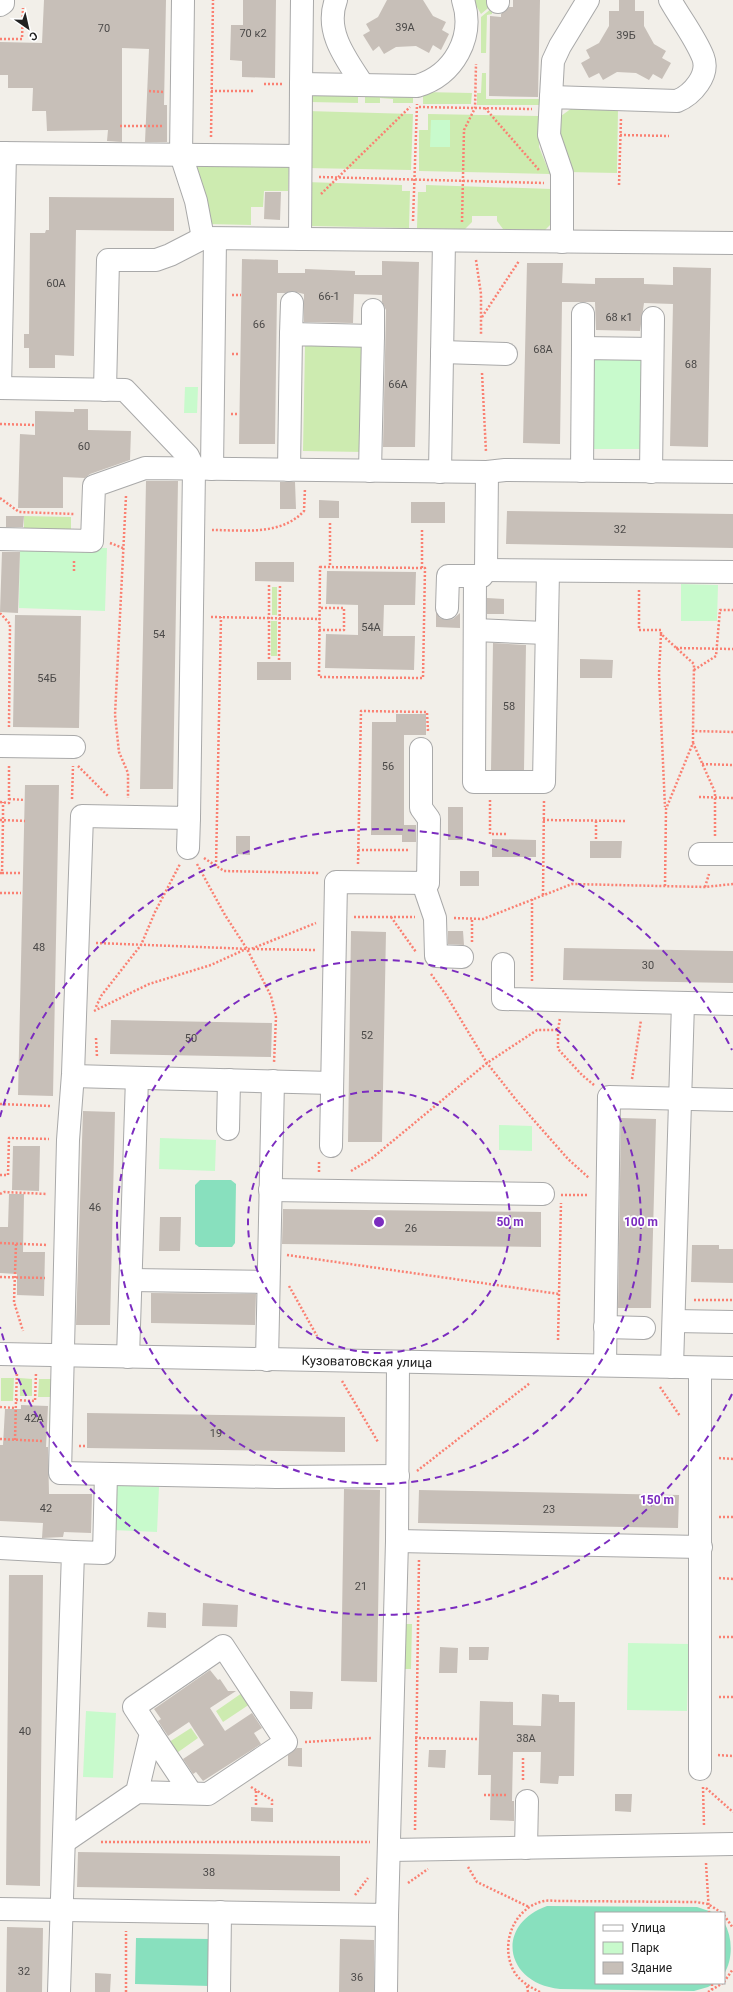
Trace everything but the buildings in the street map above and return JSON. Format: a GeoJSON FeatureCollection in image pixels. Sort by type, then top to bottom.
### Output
{"type":"FeatureCollection","features":[{"type":"Feature","properties":{"kind":"street"},"geometry":{"type":"LineString","coordinates":[[0,6],[3,3],[3,0]]}},
{"type":"Feature","properties":{"kind":"street"},"geometry":{"type":"LineString","coordinates":[[183,0],[181,155],[209,238],[203,469],[193,529],[188,848]]}},
{"type":"Feature","properties":{"kind":"street"},"geometry":{"type":"LineString","coordinates":[[300,239],[302,0]]}},
{"type":"Feature","properties":{"kind":"street"},"geometry":{"type":"LineString","coordinates":[[336,0],[333,14],[336,37],[340,49],[363,85]]}},
{"type":"Feature","properties":{"kind":"street"},"geometry":{"type":"LineString","coordinates":[[301,84],[418,86],[428,82],[439,76],[457,56],[463,45],[467,19],[463,0]]}},
{"type":"Feature","properties":{"kind":"street"},"geometry":{"type":"LineString","coordinates":[[551,97],[677,101],[687,97],[698,83],[704,70],[703,58],[670,0]]}},
{"type":"Feature","properties":{"kind":"street"},"geometry":{"type":"LineString","coordinates":[[553,242],[557,183],[562,172],[549,135],[553,62],[582,2]]}},
{"type":"Feature","properties":{"kind":"street"},"geometry":{"type":"LineString","coordinates":[[203,469],[188,456],[125,390],[0,388],[2,153],[210,155],[300,166]]}},
{"type":"Feature","properties":{"kind":"street"},"geometry":{"type":"LineString","coordinates":[[105,390],[108,260],[156,260],[209,238],[474,242],[733,243]]}},
{"type":"Feature","properties":{"kind":"street"},"geometry":{"type":"LineString","coordinates":[[440,472],[444,241]]}},
{"type":"Feature","properties":{"kind":"street"},"geometry":{"type":"LineString","coordinates":[[292,303],[291,334],[298,470]]}},
{"type":"Feature","properties":{"kind":"street"},"geometry":{"type":"LineString","coordinates":[[370,471],[373,310]]}},
{"type":"Feature","properties":{"kind":"street"},"geometry":{"type":"LineString","coordinates":[[582,471],[583,314]]}},
{"type":"Feature","properties":{"kind":"street"},"geometry":{"type":"LineString","coordinates":[[651,472],[653,318]]}},
{"type":"Feature","properties":{"kind":"street"},"geometry":{"type":"LineString","coordinates":[[291,334],[373,336]]}},
{"type":"Feature","properties":{"kind":"street"},"geometry":{"type":"LineString","coordinates":[[583,348],[652,349]]}},
{"type":"Feature","properties":{"kind":"street"},"geometry":{"type":"LineString","coordinates":[[442,352],[506,354]]}},
{"type":"Feature","properties":{"kind":"street"},"geometry":{"type":"LineString","coordinates":[[0,539],[92,541],[94,486],[146,468],[440,472],[487,472],[505,470],[733,472]]}},
{"type":"Feature","properties":{"kind":"street"},"geometry":{"type":"LineString","coordinates":[[487,472],[481,573],[475,630],[474,782],[544,782],[548,570]]}},
{"type":"Feature","properties":{"kind":"street"},"geometry":{"type":"LineString","coordinates":[[447,608],[448,576],[548,570],[733,572]]}},
{"type":"Feature","properties":{"kind":"street"},"geometry":{"type":"LineString","coordinates":[[475,630],[546,633]]}},
{"type":"Feature","properties":{"kind":"street"},"geometry":{"type":"LineString","coordinates":[[4,746],[74,747]]}},
{"type":"Feature","properties":{"kind":"street"},"geometry":{"type":"LineString","coordinates":[[331,1146],[336,882],[428,883],[429,818],[421,808],[421,749]]}},
{"type":"Feature","properties":{"kind":"street"},"geometry":{"type":"LineString","coordinates":[[189,818],[82,816],[73,1076],[68,1140],[60,1473],[276,1477],[406,1474]]}},
{"type":"Feature","properties":{"kind":"street"},"geometry":{"type":"LineString","coordinates":[[700,854],[733,854]]}},
{"type":"Feature","properties":{"kind":"street"},"geometry":{"type":"LineString","coordinates":[[423,884],[435,918],[436,956],[462,957]]}},
{"type":"Feature","properties":{"kind":"street"},"geometry":{"type":"LineString","coordinates":[[503,964],[502,999],[733,1004]]}},
{"type":"Feature","properties":{"kind":"street"},"geometry":{"type":"LineString","coordinates":[[672,1367],[683,1003]]}},
{"type":"Feature","properties":{"kind":"street"},"geometry":{"type":"LineString","coordinates":[[73,1076],[332,1083]]}},
{"type":"Feature","properties":{"kind":"street"},"geometry":{"type":"LineString","coordinates":[[128,1356],[137,1078]]}},
{"type":"Feature","properties":{"kind":"street"},"geometry":{"type":"LineString","coordinates":[[228,1129],[229,1080]]}},
{"type":"Feature","properties":{"kind":"street"},"geometry":{"type":"LineString","coordinates":[[267,1360],[278,1283],[268,1252],[273,1081]]}},
{"type":"Feature","properties":{"kind":"street"},"geometry":{"type":"LineString","coordinates":[[605,1366],[606,1196],[619,1097],[733,1100]]}},
{"type":"Feature","properties":{"kind":"street"},"geometry":{"type":"LineString","coordinates":[[270,1190],[552,1194]]}},
{"type":"Feature","properties":{"kind":"street"},"geometry":{"type":"LineString","coordinates":[[131,1280],[278,1283]]}},
{"type":"Feature","properties":{"kind":"street"},"geometry":{"type":"LineString","coordinates":[[674,1321],[733,1322]]}},
{"type":"Feature","properties":{"kind":"street"},"geometry":{"type":"LineString","coordinates":[[605,1327],[644,1328]]}},
{"type":"Feature","properties":{"kind":"street","name":"Кузоватовская улица"},"geometry":{"type":"LineString","coordinates":[[0,1354],[733,1368]]}},
{"type":"Feature","properties":{"kind":"street"},"geometry":{"type":"LineString","coordinates":[[386,1992],[397,1541],[406,1474],[398,1362]]}},
{"type":"Feature","properties":{"kind":"street"},"geometry":{"type":"LineString","coordinates":[[700,1368],[700,1769]]}},
{"type":"Feature","properties":{"kind":"street"},"geometry":{"type":"LineString","coordinates":[[0,1548],[104,1553],[106,1474]]}},
{"type":"Feature","properties":{"kind":"street"},"geometry":{"type":"LineString","coordinates":[[397,1541],[700,1547]]}},
{"type":"Feature","properties":{"kind":"street"},"geometry":{"type":"LineString","coordinates":[[59,1992],[73,1552]]}},
{"type":"Feature","properties":{"kind":"street"},"geometry":{"type":"LineString","coordinates":[[64,1842],[137,1792],[208,1794],[286,1742],[223,1646],[134,1707],[191,1793]]}},
{"type":"Feature","properties":{"kind":"street"},"geometry":{"type":"LineString","coordinates":[[137,1792],[151,1733]]}},
{"type":"Feature","properties":{"kind":"street"},"geometry":{"type":"LineString","coordinates":[[525,1798],[526,1848]]}},
{"type":"Feature","properties":{"kind":"street"},"geometry":{"type":"LineString","coordinates":[[390,1846],[431,1858],[456,1849],[733,1844]]}},
{"type":"Feature","properties":{"kind":"street"},"geometry":{"type":"LineString","coordinates":[[0,1909],[340,1914],[388,1906]]}},
{"type":"Feature","properties":{"kind":"street"},"geometry":{"type":"LineString","coordinates":[[219,1992],[220,1912]]}},
{"type":"Feature","properties":{"kind":"path"},"geometry":{"type":"LineString","coordinates":[[0,39],[22,39],[23,0]]}},
{"type":"Feature","properties":{"kind":"path"},"geometry":{"type":"LineString","coordinates":[[210,155],[213,0]]}},
{"type":"Feature","properties":{"kind":"path"},"geometry":{"type":"LineString","coordinates":[[412,241],[418,86]]}},
{"type":"Feature","properties":{"kind":"path"},"geometry":{"type":"LineString","coordinates":[[211,91],[254,91]]}},
{"type":"Feature","properties":{"kind":"path"},"geometry":{"type":"LineString","coordinates":[[619,185],[621,99]]}},
{"type":"Feature","properties":{"kind":"path"},"geometry":{"type":"LineString","coordinates":[[300,214],[410,107]]}},
{"type":"Feature","properties":{"kind":"path"},"geometry":{"type":"LineString","coordinates":[[474,242],[462,224],[464,130],[475,108]]}},
{"type":"Feature","properties":{"kind":"path"},"geometry":{"type":"LineString","coordinates":[[485,108],[557,183]]}},
{"type":"Feature","properties":{"kind":"path"},"geometry":{"type":"LineString","coordinates":[[120,126],[181,126]]}},
{"type":"Feature","properties":{"kind":"path"},"geometry":{"type":"LineString","coordinates":[[620,135],[669,136]]}},
{"type":"Feature","properties":{"kind":"path"},"geometry":{"type":"LineString","coordinates":[[300,166],[338,178],[557,183]]}},
{"type":"Feature","properties":{"kind":"path"},"geometry":{"type":"LineString","coordinates":[[481,317],[520,260],[553,242]]}},
{"type":"Feature","properties":{"kind":"path"},"geometry":{"type":"LineString","coordinates":[[0,424],[35,425]]}},
{"type":"Feature","properties":{"kind":"path"},"geometry":{"type":"LineString","coordinates":[[193,529],[255,531],[272,529],[291,522],[304,512],[298,470]]}},
{"type":"Feature","properties":{"kind":"path"},"geometry":{"type":"LineString","coordinates":[[127,475],[116,723],[119,752],[128,773],[128,817]]}},
{"type":"Feature","properties":{"kind":"path"},"geometry":{"type":"LineString","coordinates":[[0,498],[19,512],[93,514]]}},
{"type":"Feature","properties":{"kind":"path"},"geometry":{"type":"LineString","coordinates":[[330,523],[330,567]]}},
{"type":"Feature","properties":{"kind":"path"},"geometry":{"type":"LineString","coordinates":[[422,528],[422,568],[425,568],[423,678],[319,677],[320,567],[422,568]]}},
{"type":"Feature","properties":{"kind":"path"},"geometry":{"type":"LineString","coordinates":[[108,542],[123,548]]}},
{"type":"Feature","properties":{"kind":"path"},"geometry":{"type":"LineString","coordinates":[[639,572],[639,630],[660,630],[660,634],[694,664],[693,743],[666,809]]}},
{"type":"Feature","properties":{"kind":"path"},"geometry":{"type":"LineString","coordinates":[[269,659],[270,585]]}},
{"type":"Feature","properties":{"kind":"path"},"geometry":{"type":"LineString","coordinates":[[279,660],[280,585]]}},
{"type":"Feature","properties":{"kind":"path"},"geometry":{"type":"LineString","coordinates":[[319,630],[344,630],[344,608],[320,608]]}},
{"type":"Feature","properties":{"kind":"path"},"geometry":{"type":"LineString","coordinates":[[694,670],[716,656],[720,610],[733,610]]}},
{"type":"Feature","properties":{"kind":"path"},"geometry":{"type":"LineString","coordinates":[[0,613],[10,624],[4,746],[9,803],[2,802],[1,873],[22,873]]}},
{"type":"Feature","properties":{"kind":"path"},"geometry":{"type":"LineString","coordinates":[[191,617],[320,619]]}},
{"type":"Feature","properties":{"kind":"path"},"geometry":{"type":"LineString","coordinates":[[216,866],[221,617]]}},
{"type":"Feature","properties":{"kind":"path"},"geometry":{"type":"LineString","coordinates":[[660,634],[659,674],[666,809],[665,886]]}},
{"type":"Feature","properties":{"kind":"path"},"geometry":{"type":"LineString","coordinates":[[676,648],[733,649]]}},
{"type":"Feature","properties":{"kind":"path"},"geometry":{"type":"LineString","coordinates":[[358,883],[361,711],[427,712],[428,744],[421,749]]}},
{"type":"Feature","properties":{"kind":"path"},"geometry":{"type":"LineString","coordinates":[[693,731],[733,732]]}},
{"type":"Feature","properties":{"kind":"path"},"geometry":{"type":"LineString","coordinates":[[693,743],[715,792]]}},
{"type":"Feature","properties":{"kind":"path"},"geometry":{"type":"LineString","coordinates":[[72,800],[73,760],[128,817]]}},
{"type":"Feature","properties":{"kind":"path"},"geometry":{"type":"LineString","coordinates":[[702,764],[733,765]]}},
{"type":"Feature","properties":{"kind":"path"},"geometry":{"type":"LineString","coordinates":[[490,782],[490,834],[506,834]]}},
{"type":"Feature","properties":{"kind":"path"},"geometry":{"type":"LineString","coordinates":[[542,895],[544,782]]}},
{"type":"Feature","properties":{"kind":"path"},"geometry":{"type":"LineString","coordinates":[[699,797],[733,798]]}},
{"type":"Feature","properties":{"kind":"path"},"geometry":{"type":"LineString","coordinates":[[9,799],[25,800]]}},
{"type":"Feature","properties":{"kind":"path"},"geometry":{"type":"LineString","coordinates":[[2,820],[25,821]]}},
{"type":"Feature","properties":{"kind":"path"},"geometry":{"type":"LineString","coordinates":[[543,820],[627,821]]}},
{"type":"Feature","properties":{"kind":"path"},"geometry":{"type":"LineString","coordinates":[[596,820],[596,839]]}},
{"type":"Feature","properties":{"kind":"path"},"geometry":{"type":"LineString","coordinates":[[188,848],[224,871],[320,873]]}},
{"type":"Feature","properties":{"kind":"path"},"geometry":{"type":"LineString","coordinates":[[90,1018],[101,996],[141,945],[158,906],[188,848]]}},
{"type":"Feature","properties":{"kind":"path"},"geometry":{"type":"LineString","coordinates":[[188,848],[225,915],[247,949],[271,996],[276,1017],[273,1081]]}},
{"type":"Feature","properties":{"kind":"path"},"geometry":{"type":"LineString","coordinates":[[358,850],[429,850]]}},
{"type":"Feature","properties":{"kind":"path"},"geometry":{"type":"LineString","coordinates":[[94,1011],[149,984],[211,965],[247,949],[335,916],[483,918],[572,884],[706,887],[733,884]]}},
{"type":"Feature","properties":{"kind":"path"},"geometry":{"type":"LineString","coordinates":[[0,893],[21,893]]}},
{"type":"Feature","properties":{"kind":"path"},"geometry":{"type":"LineString","coordinates":[[532,899],[532,999]]}},
{"type":"Feature","properties":{"kind":"path"},"geometry":{"type":"LineString","coordinates":[[390,917],[416,954]]}},
{"type":"Feature","properties":{"kind":"path"},"geometry":{"type":"LineString","coordinates":[[78,943],[247,949]]}},
{"type":"Feature","properties":{"kind":"path"},"geometry":{"type":"LineString","coordinates":[[251,948],[335,950]]}},
{"type":"Feature","properties":{"kind":"path"},"geometry":{"type":"LineString","coordinates":[[429,972],[446,995],[487,1063],[517,1101],[568,1159],[606,1196]]}},
{"type":"Feature","properties":{"kind":"path"},"geometry":{"type":"LineString","coordinates":[[561,1000],[558,1049],[582,1075],[619,1097],[641,1030],[642,1002]]}},
{"type":"Feature","properties":{"kind":"path"},"geometry":{"type":"LineString","coordinates":[[345,1175],[371,1159],[487,1063],[537,1030],[558,1030]]}},
{"type":"Feature","properties":{"kind":"path"},"geometry":{"type":"LineString","coordinates":[[0,1175],[8,1175],[9,1138],[68,1140]]}},
{"type":"Feature","properties":{"kind":"path"},"geometry":{"type":"LineString","coordinates":[[0,1194],[4,1192],[67,1194]]}},
{"type":"Feature","properties":{"kind":"path"},"geometry":{"type":"LineString","coordinates":[[552,1194],[559,1294],[558,1340]]}},
{"type":"Feature","properties":{"kind":"path"},"geometry":{"type":"LineString","coordinates":[[0,1243],[65,1245]]}},
{"type":"Feature","properties":{"kind":"path"},"geometry":{"type":"LineString","coordinates":[[16,1244],[14,1302],[23,1331]]}},
{"type":"Feature","properties":{"kind":"path"},"geometry":{"type":"LineString","coordinates":[[268,1252],[559,1294]]}},
{"type":"Feature","properties":{"kind":"path"},"geometry":{"type":"LineString","coordinates":[[0,1277],[64,1279]]}},
{"type":"Feature","properties":{"kind":"path"},"geometry":{"type":"LineString","coordinates":[[278,1283],[317,1336]]}},
{"type":"Feature","properties":{"kind":"path"},"geometry":{"type":"LineString","coordinates":[[674,1300],[733,1300]]}},
{"type":"Feature","properties":{"kind":"path"},"geometry":{"type":"LineString","coordinates":[[15,1440],[18,1372]]}},
{"type":"Feature","properties":{"kind":"path"},"geometry":{"type":"LineString","coordinates":[[16,1400],[35,1401],[36,1373]]}},
{"type":"Feature","properties":{"kind":"path"},"geometry":{"type":"LineString","coordinates":[[340,1379],[379,1443]]}},
{"type":"Feature","properties":{"kind":"path"},"geometry":{"type":"LineString","coordinates":[[406,1474],[532,1382]]}},
{"type":"Feature","properties":{"kind":"path"},"geometry":{"type":"LineString","coordinates":[[0,1407],[16,1408]]}},
{"type":"Feature","properties":{"kind":"path"},"geometry":{"type":"LineString","coordinates":[[0,1439],[61,1441]]}},
{"type":"Feature","properties":{"kind":"path"},"geometry":{"type":"LineString","coordinates":[[388,1906],[431,1858],[414,1829],[419,1541]]}},
{"type":"Feature","properties":{"kind":"path"},"geometry":{"type":"LineString","coordinates":[[313,1742],[393,1737],[479,1739]]}},
{"type":"Feature","properties":{"kind":"path"},"geometry":{"type":"LineString","coordinates":[[484,1795],[525,1798],[523,1758]]}},
{"type":"Feature","properties":{"kind":"path"},"geometry":{"type":"LineString","coordinates":[[240,1773],[256,1791],[272,1800],[272,1806]]}},
{"type":"Feature","properties":{"kind":"path"},"geometry":{"type":"LineString","coordinates":[[710,1912],[708,1904],[703,1785],[733,1812]]}},
{"type":"Feature","properties":{"kind":"path"},"geometry":{"type":"LineString","coordinates":[[256,1791],[256,1805]]}},
{"type":"Feature","properties":{"kind":"path"},"geometry":{"type":"LineString","coordinates":[[96,1842],[390,1846]]}},
{"type":"Feature","properties":{"kind":"path"},"geometry":{"type":"LineString","coordinates":[[456,1849],[477,1882],[529,1907]]}},
{"type":"Feature","properties":{"kind":"path"},"geometry":{"type":"LineString","coordinates":[[340,1914],[372,1874]]}},
{"type":"Feature","properties":{"kind":"path"},"geometry":{"type":"LineString","coordinates":[[540,1992],[526,1985],[516,1974],[509,1961],[507,1946],[510,1931],[518,1918],[529,1907],[544,1901],[696,1902],[708,1904],[720,1912]]}},
{"type":"Feature","properties":{"kind":"path"},"geometry":{"type":"LineString","coordinates":[[126,1992],[127,1911]]}},
{"type":"Feature","properties":{"kind":"path"},"geometry":{"type":"LineString","coordinates":[[725,1916],[733,1928]]}},
{"type":"Feature","properties":{"kind":"path"},"geometry":{"type":"LineString","coordinates":[[725,1979],[733,1969]]}},
{"type":"Feature","properties":{"kind":"path"},"geometry":{"type":"LineString","coordinates":[[710,1992],[720,1984]]}},
{"type":"Feature","properties":{"kind":"path"},"geometry":{"type":"LineString","coordinates":[[526,1985],[528,1992]]}},
{"type":"Feature","properties":{"kind":"green space"},"geometry":{"type":"Polygon","coordinates":[[[473,0],[493,0],[493,4],[481,14],[473,0]]]}},
{"type":"Feature","properties":{"kind":"green space"},"geometry":{"type":"Polygon","coordinates":[[[492,8],[492,14],[487,15],[486,53],[481,53],[481,17],[492,8]]]}},
{"type":"Feature","properties":{"kind":"green space"},"geometry":{"type":"Polygon","coordinates":[[[482,73],[486,73],[486,99],[539,99],[539,105],[477,105],[477,93],[481,93],[482,73]]]}},
{"type":"Feature","properties":{"kind":"green space"},"geometry":{"type":"Polygon","coordinates":[[[310,91],[358,91],[358,103],[310,102],[310,91]]]}},
{"type":"Feature","properties":{"kind":"green space"},"geometry":{"type":"Polygon","coordinates":[[[365,91],[413,92],[413,103],[393,103],[393,99],[380,98],[380,103],[365,103],[365,91]]]}},
{"type":"Feature","properties":{"kind":"green space"},"geometry":{"type":"Polygon","coordinates":[[[423,92],[472,93],[471,104],[423,104],[423,92]]]}},
{"type":"Feature","properties":{"kind":"green space"},"geometry":{"type":"Polygon","coordinates":[[[572,108],[618,109],[617,173],[567,172],[557,127],[561,116],[572,108]]]}},
{"type":"Feature","properties":{"kind":"green space"},"geometry":{"type":"Polygon","coordinates":[[[307,111],[413,114],[411,170],[306,168],[307,111]]]}},
{"type":"Feature","properties":{"kind":"green space"},"geometry":{"type":"Polygon","coordinates":[[[428,114],[539,116],[539,147],[550,174],[419,171],[419,130],[428,130],[428,114]]]}},
{"type":"Feature","properties":{"kind":"green space"},"geometry":{"type":"Polygon","coordinates":[[[431,120],[450,120],[450,147],[430,147],[431,120]]]}},
{"type":"Feature","properties":{"kind":"green space"},"geometry":{"type":"Polygon","coordinates":[[[192,162],[289,163],[288,191],[264,191],[263,207],[251,207],[251,225],[208,224],[192,162]]]}},
{"type":"Feature","properties":{"kind":"green space"},"geometry":{"type":"Polygon","coordinates":[[[305,182],[402,185],[402,191],[410,191],[409,228],[311,226],[308,223],[305,182]]]}},
{"type":"Feature","properties":{"kind":"green space"},"geometry":{"type":"Polygon","coordinates":[[[426,185],[552,189],[551,224],[545,230],[503,229],[497,221],[497,216],[472,216],[472,222],[465,229],[417,228],[418,192],[426,192],[426,185]]]}},
{"type":"Feature","properties":{"kind":"green space"},"geometry":{"type":"Polygon","coordinates":[[[305,346],[365,346],[364,452],[303,451],[305,346]]]}},
{"type":"Feature","properties":{"kind":"green space"},"geometry":{"type":"Polygon","coordinates":[[[592,359],[643,360],[642,449],[591,449],[592,359]]]}},
{"type":"Feature","properties":{"kind":"green space"},"geometry":{"type":"Polygon","coordinates":[[[185,387],[198,387],[197,413],[184,413],[185,387]]]}},
{"type":"Feature","properties":{"kind":"green space"},"geometry":{"type":"Polygon","coordinates":[[[24,516],[71,517],[71,533],[24,532],[24,516]]]}},
{"type":"Feature","properties":{"kind":"green space"},"geometry":{"type":"Polygon","coordinates":[[[20,546],[107,548],[105,611],[19,608],[20,546]]]}},
{"type":"Feature","properties":{"kind":"green space"},"geometry":{"type":"Polygon","coordinates":[[[681,584],[718,585],[717,621],[681,621],[681,584]]]}},
{"type":"Feature","properties":{"kind":"green space"},"geometry":{"type":"Polygon","coordinates":[[[272,587],[277,587],[277,615],[272,615],[272,587]]]}},
{"type":"Feature","properties":{"kind":"green space"},"geometry":{"type":"Polygon","coordinates":[[[271,621],[277,621],[277,656],[271,656],[271,621]]]}},
{"type":"Feature","properties":{"kind":"green space"},"geometry":{"type":"Polygon","coordinates":[[[499,1125],[532,1126],[532,1151],[499,1150],[499,1125]]]}},
{"type":"Feature","properties":{"kind":"green space"},"geometry":{"type":"Polygon","coordinates":[[[160,1138],[216,1140],[215,1171],[159,1169],[160,1138]]]}},
{"type":"Feature","properties":{"kind":"green space"},"geometry":{"type":"Polygon","coordinates":[[[200,1180],[231,1180],[236,1184],[235,1243],[232,1247],[199,1247],[195,1244],[195,1185],[200,1180]]]}},
{"type":"Feature","properties":{"kind":"green space"},"geometry":{"type":"Polygon","coordinates":[[[1,1378],[14,1378],[13,1401],[1,1401],[1,1378]]]}},
{"type":"Feature","properties":{"kind":"green space"},"geometry":{"type":"Polygon","coordinates":[[[20,1378],[32,1379],[32,1396],[20,1396],[20,1378]]]}},
{"type":"Feature","properties":{"kind":"green space"},"geometry":{"type":"Polygon","coordinates":[[[39,1379],[56,1379],[55,1433],[49,1433],[50,1397],[38,1397],[39,1379]]]}},
{"type":"Feature","properties":{"kind":"green space"},"geometry":{"type":"Polygon","coordinates":[[[114,1485],[159,1487],[157,1532],[112,1530],[114,1485]]]}},
{"type":"Feature","properties":{"kind":"green space"},"geometry":{"type":"Polygon","coordinates":[[[404,1624],[412,1624],[411,1669],[403,1669],[404,1624]]]}},
{"type":"Feature","properties":{"kind":"green space"},"geometry":{"type":"Polygon","coordinates":[[[628,1643],[689,1644],[687,1711],[627,1710],[628,1643]]]}},
{"type":"Feature","properties":{"kind":"green space"},"geometry":{"type":"Polygon","coordinates":[[[242,1693],[250,1704],[223,1722],[216,1711],[242,1693]]]}},
{"type":"Feature","properties":{"kind":"green space"},"geometry":{"type":"Polygon","coordinates":[[[86,1711],[116,1713],[113,1778],[83,1777],[86,1711]]]}},
{"type":"Feature","properties":{"kind":"green space"},"geometry":{"type":"Polygon","coordinates":[[[191,1728],[198,1738],[174,1755],[166,1744],[191,1728]]]}},
{"type":"Feature","properties":{"kind":"green space"},"geometry":{"type":"Polygon","coordinates":[[[547,1906],[697,1907],[712,1912],[595,1912],[595,1984],[713,1984],[694,1991],[560,1989],[541,1985],[527,1977],[518,1966],[513,1953],[513,1939],[519,1926],[530,1915],[547,1906]]]}},
{"type":"Feature","properties":{"kind":"green space"},"geometry":{"type":"Polygon","coordinates":[[[725,1924],[729,1935],[731,1948],[725,1972],[725,1924]]]}},
{"type":"Feature","properties":{"kind":"green space"},"geometry":{"type":"Polygon","coordinates":[[[136,1938],[211,1939],[210,1986],[135,1984],[136,1938]]]}}]}
